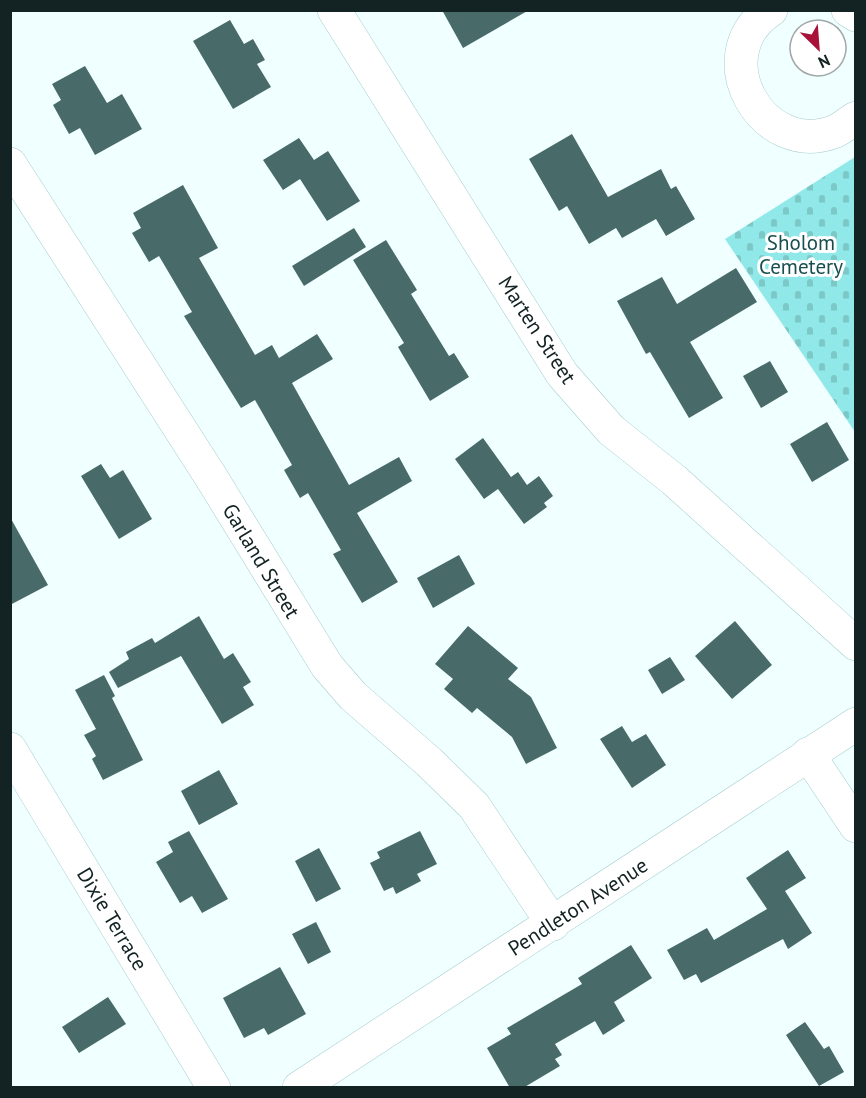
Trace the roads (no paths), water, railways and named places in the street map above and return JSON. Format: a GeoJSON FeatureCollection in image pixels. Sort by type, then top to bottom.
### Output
{"type":"FeatureCollection","features":[{"type":"Feature","properties":{"kind":"street","name":"Marten Street"},"geometry":{"type":"LineString","coordinates":[[334,10],[562,374],[611,430],[674,480],[855,644]]}},
{"type":"Feature","properties":{"kind":"street"},"geometry":{"type":"LineString","coordinates":[[771,10],[752,28],[743,48],[741,69],[745,91],[756,110],[772,124],[792,133],[814,136],[835,131],[855,118]]}},
{"type":"Feature","properties":{"kind":"street"},"geometry":{"type":"LineString","coordinates":[[848,10],[855,15]]}},
{"type":"Feature","properties":{"kind":"street","name":"Garland Street"},"geometry":{"type":"LineString","coordinates":[[10,164],[211,477],[327,666],[353,696],[429,762],[474,806],[553,924]]}},
{"type":"Feature","properties":{"kind":"street","name":"Pendleton Avenue"},"geometry":{"type":"LineString","coordinates":[[305,1086],[855,724]]}},
{"type":"Feature","properties":{"kind":"street","name":"Dixie Terrace"},"geometry":{"type":"LineString","coordinates":[[10,749],[214,1088]]}},
{"type":"Feature","properties":{"kind":"street"},"geometry":{"type":"LineString","coordinates":[[808,754],[855,826]]}},
{"type":"Feature","properties":{"kind":"park label","name":"Sholom Cemetery"},"geometry":{"type":"Point","coordinates":[801,255]}}]}
